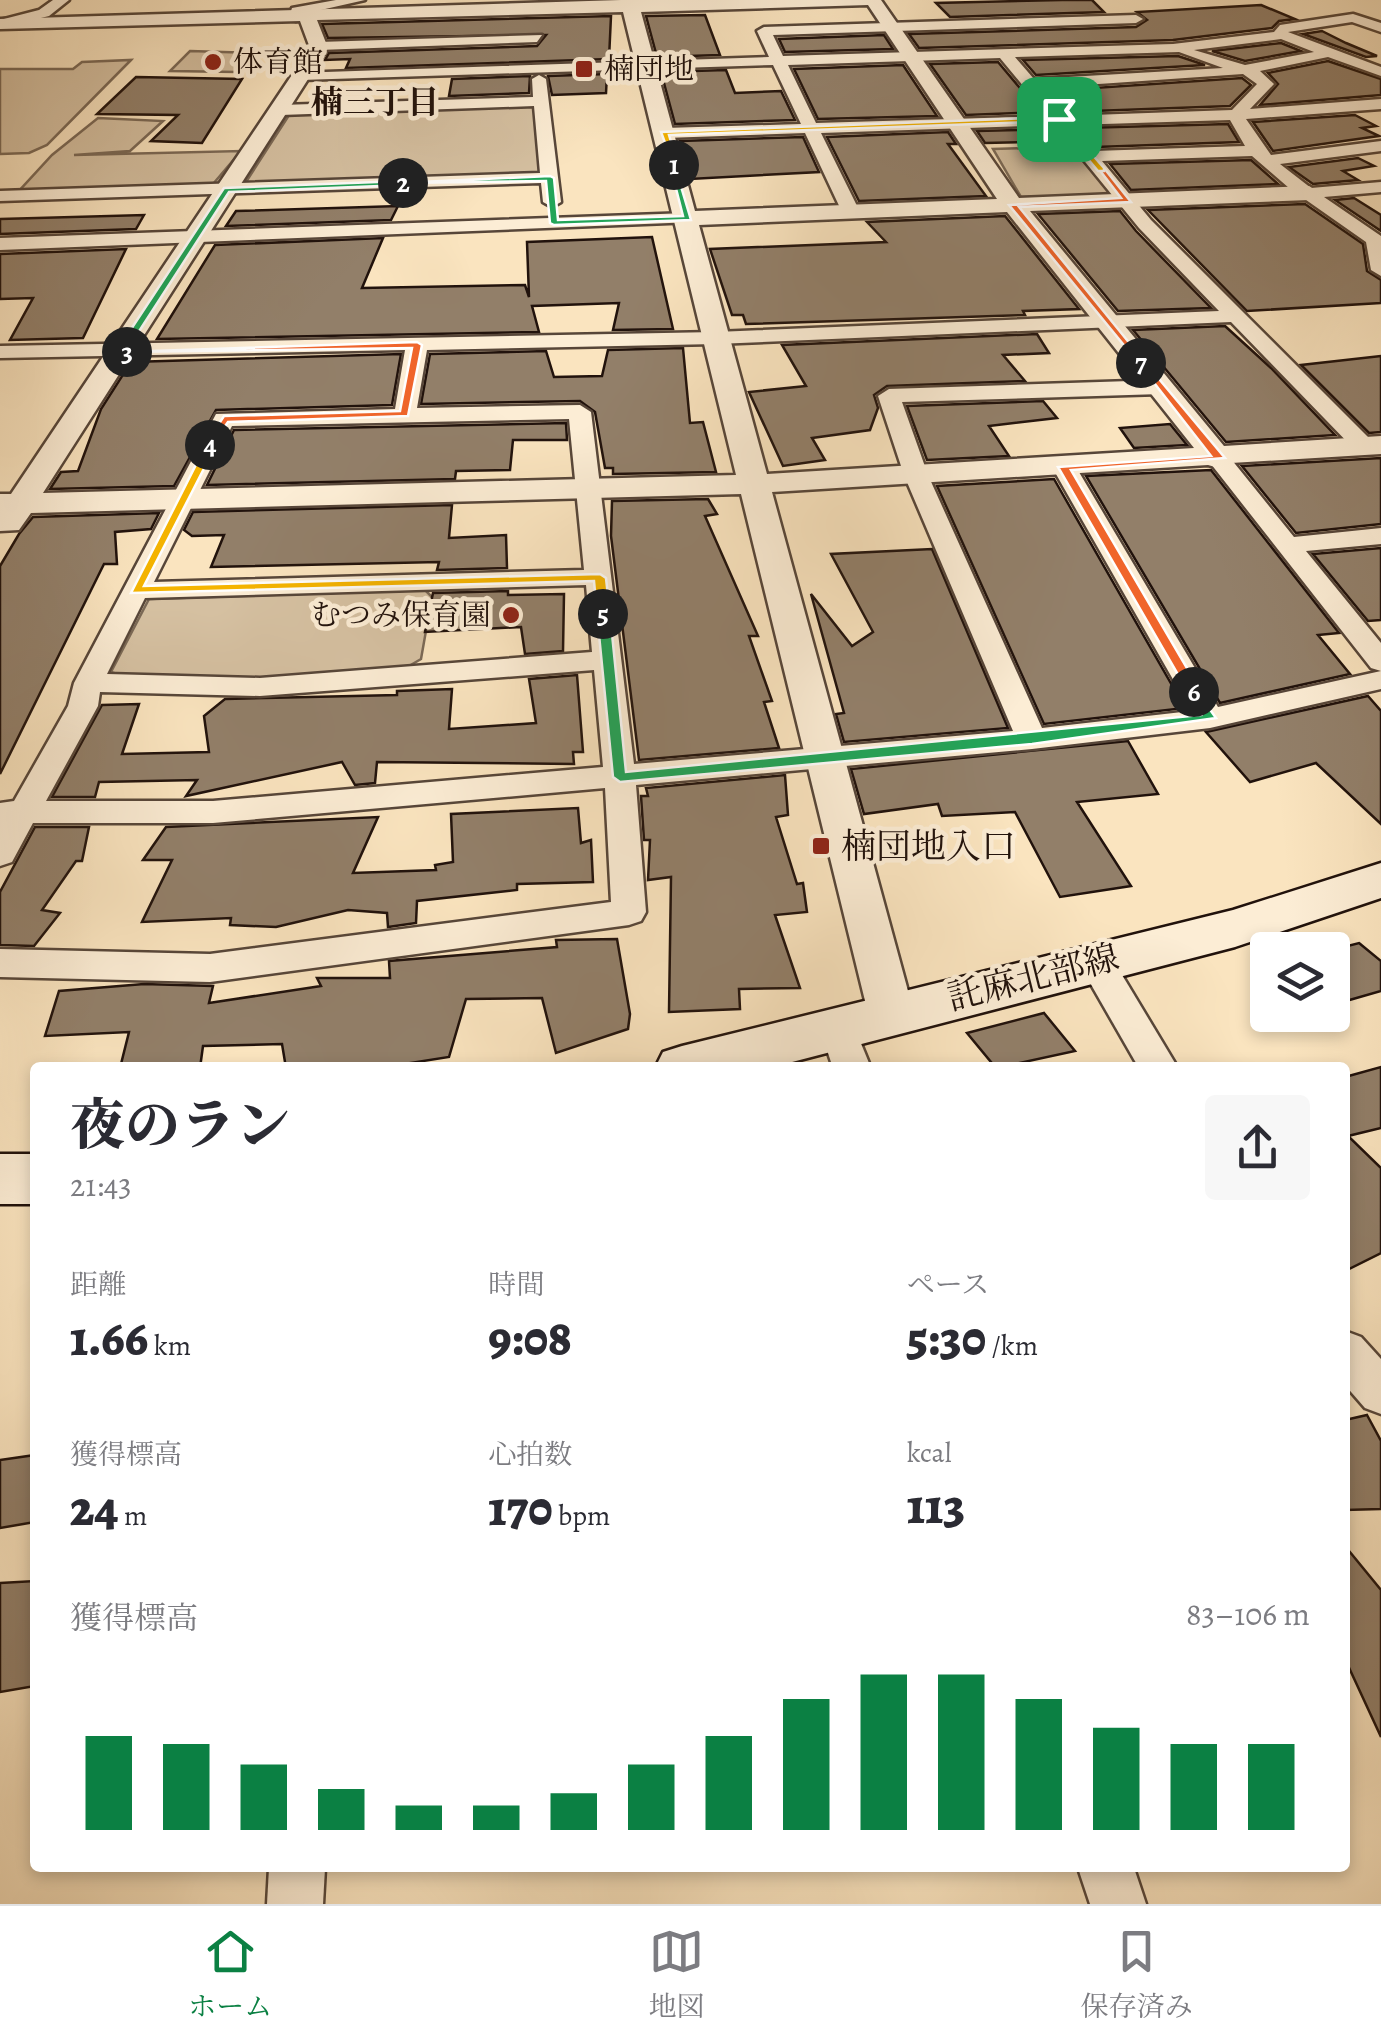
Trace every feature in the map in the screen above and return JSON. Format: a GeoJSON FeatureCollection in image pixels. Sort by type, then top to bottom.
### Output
{"type":"FeatureCollection","features":[{"type":"Feature","properties":{"kind":"main road","name":"託麻北部線"},"geometry":{"type":"LineString","coordinates":[[731,1062],[845,1048],[892,1012],[1235,928],[1381,880]]}},
{"type":"Feature","properties":{"kind":"main road"},"geometry":{"type":"LineString","coordinates":[[0,1180],[30,1178]]}},
{"type":"Feature","properties":{"kind":"street"},"geometry":{"type":"LineString","coordinates":[[0,24],[44,13],[62,0]]}},
{"type":"Feature","properties":{"kind":"street"},"geometry":{"type":"LineString","coordinates":[[320,46],[297,10],[358,0]]}},
{"type":"Feature","properties":{"kind":"street"},"geometry":{"type":"LineString","coordinates":[[0,24],[535,10],[630,3],[873,0],[1013,205],[1381,662]]}},
{"type":"Feature","properties":{"kind":"street"},"geometry":{"type":"LineString","coordinates":[[1111,0],[1173,48],[1250,70],[1266,84],[1236,115]]}},
{"type":"Feature","properties":{"kind":"street"},"geometry":{"type":"LineString","coordinates":[[630,3],[716,338],[758,484],[824,759],[892,1012]]}},
{"type":"Feature","properties":{"kind":"street"},"geometry":{"type":"LineString","coordinates":[[535,10],[554,223]]}},
{"type":"Feature","properties":{"kind":"street"},"geometry":{"type":"LineString","coordinates":[[1282,35],[1280,29],[1353,18],[1381,28]]}},
{"type":"Feature","properties":{"kind":"street"},"geometry":{"type":"LineString","coordinates":[[851,212],[764,31],[1136,19]]}},
{"type":"Feature","properties":{"kind":"street"},"geometry":{"type":"LineString","coordinates":[[302,76],[1173,48],[1282,35],[1329,51],[1379,89]]}},
{"type":"Feature","properties":{"kind":"street"},"geometry":{"type":"LineString","coordinates":[[320,46],[537,38]]}},
{"type":"Feature","properties":{"kind":"street"},"geometry":{"type":"LineString","coordinates":[[0,535],[10,504],[198,237],[320,46]]}},
{"type":"Feature","properties":{"kind":"street"},"geometry":{"type":"LineString","coordinates":[[1030,84],[1169,80],[1250,70],[1363,46]]}},
{"type":"Feature","properties":{"kind":"street"},"geometry":{"type":"LineString","coordinates":[[1004,53],[1089,156],[1236,316],[1372,446]]}},
{"type":"Feature","properties":{"kind":"street"},"geometry":{"type":"LineString","coordinates":[[446,104],[449,72]]}},
{"type":"Feature","properties":{"kind":"street"},"geometry":{"type":"LineString","coordinates":[[665,132],[1236,115],[1379,89]]}},
{"type":"Feature","properties":{"kind":"street"},"geometry":{"type":"LineString","coordinates":[[281,110],[541,101]]}},
{"type":"Feature","properties":{"kind":"street"},"geometry":{"type":"LineString","coordinates":[[1236,115],[1240,130],[1262,156],[1376,240],[1381,270]]}},
{"type":"Feature","properties":{"kind":"street"},"geometry":{"type":"LineString","coordinates":[[1089,156],[1262,156],[1381,146]]}},
{"type":"Feature","properties":{"kind":"street"},"geometry":{"type":"LineString","coordinates":[[0,196],[550,178]]}},
{"type":"Feature","properties":{"kind":"street"},"geometry":{"type":"LineString","coordinates":[[0,244],[851,212],[1381,187]]}},
{"type":"Feature","properties":{"kind":"street"},"geometry":{"type":"LineString","coordinates":[[0,352],[716,338],[1236,316]]}},
{"type":"Feature","properties":{"kind":"street"},"geometry":{"type":"LineString","coordinates":[[405,414],[417,345]]}},
{"type":"Feature","properties":{"kind":"street"},"geometry":{"type":"LineString","coordinates":[[1032,740],[916,475],[889,396],[1161,387]]}},
{"type":"Feature","properties":{"kind":"street"},"geometry":{"type":"LineString","coordinates":[[0,854],[11,812],[83,706],[88,683],[224,419],[580,412],[620,777],[629,912],[210,968],[0,963]]}},
{"type":"Feature","properties":{"kind":"street"},"geometry":{"type":"LineString","coordinates":[[10,504],[758,484],[1372,446]]}},
{"type":"Feature","properties":{"kind":"street"},"geometry":{"type":"LineString","coordinates":[[1064,467],[1210,718]]}},
{"type":"Feature","properties":{"kind":"street"},"geometry":{"type":"LineString","coordinates":[[1286,544],[1381,536]]}},
{"type":"Feature","properties":{"kind":"street"},"geometry":{"type":"LineString","coordinates":[[136,590],[600,578]]}},
{"type":"Feature","properties":{"kind":"street"},"geometry":{"type":"LineString","coordinates":[[88,683],[260,687],[608,660]]}},
{"type":"Feature","properties":{"kind":"street"},"geometry":{"type":"LineString","coordinates":[[11,812],[213,812],[1032,740],[1210,718],[1381,680]]}},
{"type":"Feature","properties":{"kind":"street"},"geometry":{"type":"LineString","coordinates":[[1095,960],[1155,1062]]}},
{"type":"Feature","properties":{"kind":"street"},"geometry":{"type":"LineString","coordinates":[[1350,1358],[1381,1392]]}},
{"type":"Feature","properties":{"kind":"street"},"geometry":{"type":"LineString","coordinates":[[295,1904],[297,1872]]}},
{"type":"Feature","properties":{"kind":"street"},"geometry":{"type":"LineString","coordinates":[[1107,1872],[1118,1904]]}},
{"type":"Feature","properties":{"kind":"shaded area","name":"体育館"},"geometry":{"type":"Polygon","coordinates":[[[190,51],[256,53],[237,72],[170,71],[190,51]]]}},
{"type":"Feature","properties":{"kind":"shaded area"},"geometry":{"type":"Polygon","coordinates":[[[131,60],[47,145],[29,153],[0,154],[0,69],[73,69],[82,62],[131,60]]]}},
{"type":"Feature","properties":{"kind":"shaded area"},"geometry":{"type":"Polygon","coordinates":[[[537,106],[541,174],[244,185],[291,112],[537,106]]]}},
{"type":"Feature","properties":{"kind":"shaded area"},"geometry":{"type":"Polygon","coordinates":[[[98,118],[163,121],[130,151],[74,155],[241,151],[213,184],[18,192],[52,155],[98,118]]]}},
{"type":"Feature","properties":{"kind":"shaded area"},"geometry":{"type":"Polygon","coordinates":[[[1068,147],[1082,151],[1114,192],[1111,195],[1021,197],[993,149],[1068,147]]]}},
{"type":"Feature","properties":{"kind":"shaded area"},"geometry":{"type":"Polygon","coordinates":[[[425,590],[432,597],[421,659],[409,666],[267,678],[126,677],[111,672],[149,599],[425,590]]]}},
{"type":"Feature","properties":{"kind":"building"},"geometry":{"type":"Polygon","coordinates":[[[1092,0],[1104,12],[950,17],[936,3],[1092,0]]]}},
{"type":"Feature","properties":{"kind":"building"},"geometry":{"type":"Polygon","coordinates":[[[1261,5],[1295,19],[1279,21],[1272,28],[1173,40],[919,48],[909,34],[1136,27],[1147,20],[1137,12],[1261,5]]]}},
{"type":"Feature","properties":{"kind":"building"},"geometry":{"type":"Polygon","coordinates":[[[705,15],[720,55],[657,57],[646,16],[705,15]]]}},
{"type":"Feature","properties":{"kind":"building"},"geometry":{"type":"Polygon","coordinates":[[[611,16],[609,59],[346,68],[350,59],[325,60],[329,53],[537,46],[546,35],[328,38],[322,24],[611,16]]]}},
{"type":"Feature","properties":{"kind":"building"},"geometry":{"type":"Polygon","coordinates":[[[1322,31],[1377,56],[1366,57],[1303,34],[1322,31]]]}},
{"type":"Feature","properties":{"kind":"building"},"geometry":{"type":"Polygon","coordinates":[[[884,35],[893,49],[785,52],[779,39],[884,35]]]}},
{"type":"Feature","properties":{"kind":"building"},"geometry":{"type":"Polygon","coordinates":[[[1281,43],[1301,51],[1245,61],[1212,51],[1281,43]]]}},
{"type":"Feature","properties":{"kind":"building"},"geometry":{"type":"Polygon","coordinates":[[[1178,56],[1205,65],[1036,75],[1023,60],[1178,56]]]}},
{"type":"Feature","properties":{"kind":"building"},"geometry":{"type":"Polygon","coordinates":[[[1328,61],[1381,79],[1381,95],[1260,105],[1278,84],[1268,73],[1328,61]]]}},
{"type":"Feature","properties":{"kind":"building"},"geometry":{"type":"Polygon","coordinates":[[[998,62],[1040,112],[966,115],[930,64],[998,62]]]}},
{"type":"Feature","properties":{"kind":"building"},"geometry":{"type":"Polygon","coordinates":[[[903,65],[937,116],[818,119],[794,69],[903,65]]]}},
{"type":"Feature","properties":{"kind":"building"},"geometry":{"type":"Polygon","coordinates":[[[726,70],[735,93],[781,91],[795,120],[675,124],[661,72],[726,70]]]}},
{"type":"Feature","properties":{"kind":"building"},"geometry":{"type":"Polygon","coordinates":[[[607,74],[606,93],[552,95],[548,76],[607,74]]]}},
{"type":"Feature","properties":{"kind":"building"},"geometry":{"type":"Polygon","coordinates":[[[530,76],[529,93],[449,96],[452,79],[530,76]]]}},
{"type":"Feature","properties":{"kind":"building"},"geometry":{"type":"Polygon","coordinates":[[[136,77],[242,79],[202,143],[151,141],[178,115],[97,114],[136,77]]]}},
{"type":"Feature","properties":{"kind":"building"},"geometry":{"type":"Polygon","coordinates":[[[1242,78],[1251,85],[1230,106],[1066,112],[1049,91],[1242,78]]]}},
{"type":"Feature","properties":{"kind":"building"},"geometry":{"type":"Polygon","coordinates":[[[1355,115],[1376,126],[1362,128],[1379,136],[1273,151],[1253,122],[1355,115]]]}},
{"type":"Feature","properties":{"kind":"building"},"geometry":{"type":"Polygon","coordinates":[[[1228,124],[1239,142],[1096,147],[1080,128],[1228,124]]]}},
{"type":"Feature","properties":{"kind":"building"},"geometry":{"type":"Polygon","coordinates":[[[1053,129],[1064,141],[985,143],[977,131],[1053,129]]]}},
{"type":"Feature","properties":{"kind":"building"},"geometry":{"type":"Polygon","coordinates":[[[948,132],[956,144],[948,144],[986,196],[859,201],[827,137],[948,132]]]}},
{"type":"Feature","properties":{"kind":"building"},"geometry":{"type":"Polygon","coordinates":[[[803,137],[819,172],[690,179],[680,141],[803,137]]]}},
{"type":"Feature","properties":{"kind":"building"},"geometry":{"type":"Polygon","coordinates":[[[1358,158],[1374,166],[1343,171],[1358,180],[1313,184],[1289,167],[1358,158]]]}},
{"type":"Feature","properties":{"kind":"building"},"geometry":{"type":"Polygon","coordinates":[[[1251,160],[1278,184],[1131,190],[1110,164],[1251,160]]]}},
{"type":"Feature","properties":{"kind":"building"},"geometry":{"type":"Polygon","coordinates":[[[1354,198],[1381,215],[1381,231],[1335,200],[1354,198]]]}},
{"type":"Feature","properties":{"kind":"building"},"geometry":{"type":"Polygon","coordinates":[[[1305,204],[1363,244],[1367,271],[1381,280],[1381,303],[1247,311],[1148,210],[1305,204]]]}},
{"type":"Feature","properties":{"kind":"building"},"geometry":{"type":"Polygon","coordinates":[[[398,206],[391,220],[226,226],[236,211],[398,206]]]}},
{"type":"Feature","properties":{"kind":"building"},"geometry":{"type":"Polygon","coordinates":[[[1120,211],[1211,308],[1118,311],[1038,214],[1120,211]]]}},
{"type":"Feature","properties":{"kind":"building"},"geometry":{"type":"Polygon","coordinates":[[[144,215],[136,229],[0,234],[0,219],[144,215]]]}},
{"type":"Feature","properties":{"kind":"building"},"geometry":{"type":"Polygon","coordinates":[[[1005,216],[1079,309],[1023,311],[1025,315],[746,324],[743,315],[732,315],[710,249],[886,242],[867,222],[1005,216]]]}},
{"type":"Feature","properties":{"kind":"building"},"geometry":{"type":"Polygon","coordinates":[[[652,237],[673,329],[613,330],[619,303],[532,306],[539,332],[157,339],[215,245],[383,238],[362,288],[525,285],[529,297],[527,242],[652,237]]]}},
{"type":"Feature","properties":{"kind":"building"},"geometry":{"type":"Polygon","coordinates":[[[126,249],[83,338],[10,340],[33,298],[0,299],[0,254],[126,249]]]}},
{"type":"Feature","properties":{"kind":"building"},"geometry":{"type":"Polygon","coordinates":[[[1225,326],[1335,435],[1226,442],[1133,330],[1225,326]]]}},
{"type":"Feature","properties":{"kind":"building"},"geometry":{"type":"Polygon","coordinates":[[[1037,334],[1049,353],[1003,355],[1025,381],[887,386],[874,395],[878,408],[870,430],[812,438],[825,460],[783,466],[749,392],[806,386],[782,345],[1037,334]]]}},
{"type":"Feature","properties":{"kind":"building"},"geometry":{"type":"Polygon","coordinates":[[[683,348],[690,423],[703,422],[716,472],[613,474],[613,468],[605,468],[595,412],[580,401],[421,404],[430,354],[546,351],[554,377],[602,376],[608,350],[683,348]]]}},
{"type":"Feature","properties":{"kind":"building"},"geometry":{"type":"Polygon","coordinates":[[[401,354],[392,405],[216,410],[174,486],[50,489],[61,472],[78,471],[101,409],[131,362],[401,354]]]}},
{"type":"Feature","properties":{"kind":"building"},"geometry":{"type":"Polygon","coordinates":[[[1381,356],[1381,432],[1369,433],[1301,365],[1381,356]]]}},
{"type":"Feature","properties":{"kind":"building"},"geometry":{"type":"Polygon","coordinates":[[[1043,401],[1057,418],[989,426],[1009,456],[927,460],[907,406],[1043,401]]]}},
{"type":"Feature","properties":{"kind":"building"},"geometry":{"type":"Polygon","coordinates":[[[566,423],[567,440],[513,440],[510,470],[456,471],[455,479],[207,485],[234,430],[566,423]]]}},
{"type":"Feature","properties":{"kind":"building"},"geometry":{"type":"Polygon","coordinates":[[[1170,424],[1187,445],[1134,448],[1120,428],[1170,424]]]}},
{"type":"Feature","properties":{"kind":"building"},"geometry":{"type":"Polygon","coordinates":[[[1381,458],[1381,524],[1296,533],[1242,466],[1381,458]]]}},
{"type":"Feature","properties":{"kind":"building"},"geometry":{"type":"Polygon","coordinates":[[[1211,470],[1339,633],[1318,635],[1350,674],[1220,703],[1086,476],[1211,470]]]}},
{"type":"Feature","properties":{"kind":"building"},"geometry":{"type":"Polygon","coordinates":[[[1054,479],[1185,708],[1044,724],[937,486],[1054,479]]]}},
{"type":"Feature","properties":{"kind":"building"},"geometry":{"type":"Polygon","coordinates":[[[708,499],[717,514],[705,516],[758,636],[749,636],[772,701],[764,702],[779,748],[639,760],[611,536],[612,501],[708,499]]]}},
{"type":"Feature","properties":{"kind":"building"},"geometry":{"type":"Polygon","coordinates":[[[452,505],[449,538],[506,535],[507,568],[437,570],[439,562],[211,567],[224,535],[192,536],[184,530],[193,512],[452,505]]]}},
{"type":"Feature","properties":{"kind":"building"},"geometry":{"type":"Polygon","coordinates":[[[159,513],[151,529],[115,532],[117,564],[104,564],[0,774],[0,566],[19,534],[33,517],[159,513]]]}},
{"type":"Feature","properties":{"kind":"building"},"geometry":{"type":"Polygon","coordinates":[[[1381,548],[1381,620],[1368,621],[1313,554],[1381,548]]]}},
{"type":"Feature","properties":{"kind":"building"},"geometry":{"type":"Polygon","coordinates":[[[932,549],[1008,728],[844,742],[836,714],[844,713],[811,594],[852,646],[873,632],[831,554],[932,549]]]}},
{"type":"Feature","properties":{"kind":"building"},"geometry":{"type":"Polygon","coordinates":[[[508,591],[508,595],[564,594],[563,651],[525,654],[521,627],[425,632],[433,593],[508,591]]]}},
{"type":"Feature","properties":{"kind":"building"},"geometry":{"type":"Polygon","coordinates":[[[577,675],[583,752],[573,752],[574,764],[377,762],[375,783],[355,785],[342,762],[186,796],[197,780],[99,782],[95,797],[52,797],[102,705],[139,704],[122,754],[209,752],[204,716],[225,699],[397,695],[397,691],[452,689],[449,729],[536,723],[529,679],[577,675]]]}},
{"type":"Feature","properties":{"kind":"building"},"geometry":{"type":"Polygon","coordinates":[[[1368,696],[1381,711],[1381,824],[1316,763],[1250,782],[1206,732],[1368,696]]]}},
{"type":"Feature","properties":{"kind":"building"},"geometry":{"type":"Polygon","coordinates":[[[1128,741],[1158,794],[1077,802],[1131,886],[1060,897],[1015,812],[942,816],[938,804],[864,814],[851,769],[1128,741]]]}},
{"type":"Feature","properties":{"kind":"building"},"geometry":{"type":"Polygon","coordinates":[[[785,775],[788,815],[776,817],[797,884],[803,883],[807,912],[775,915],[800,988],[739,989],[740,1009],[669,1012],[671,877],[648,880],[650,840],[644,840],[641,796],[648,796],[646,788],[785,775]]]}},
{"type":"Feature","properties":{"kind":"building"},"geometry":{"type":"Polygon","coordinates":[[[578,808],[581,843],[591,840],[593,882],[517,884],[517,890],[417,901],[416,923],[388,927],[387,913],[348,910],[276,927],[230,925],[231,918],[142,922],[172,860],[143,860],[166,827],[378,817],[353,873],[436,870],[435,865],[453,862],[451,814],[578,808]]]}},
{"type":"Feature","properties":{"kind":"building"},"geometry":{"type":"Polygon","coordinates":[[[35,827],[89,827],[82,861],[76,861],[42,910],[60,913],[34,946],[0,945],[0,892],[35,827]]]}},
{"type":"Feature","properties":{"kind":"building"},"geometry":{"type":"Polygon","coordinates":[[[617,939],[630,1014],[628,1029],[556,1053],[542,998],[466,999],[449,1057],[417,1062],[285,1062],[282,1044],[203,1046],[201,1062],[122,1062],[129,1032],[45,1036],[59,991],[144,984],[213,986],[209,1003],[321,986],[317,978],[390,978],[389,961],[557,947],[556,940],[617,939]]]}},
{"type":"Feature","properties":{"kind":"building"},"geometry":{"type":"Polygon","coordinates":[[[1359,943],[1381,961],[1381,991],[1350,1000],[1350,945],[1359,943]]]}},
{"type":"Feature","properties":{"kind":"building"},"geometry":{"type":"Polygon","coordinates":[[[1044,1013],[1075,1051],[1024,1062],[991,1062],[967,1033],[1044,1013]]]}},
{"type":"Feature","properties":{"kind":"building"},"geometry":{"type":"Polygon","coordinates":[[[1381,1067],[1381,1128],[1350,1136],[1350,1076],[1381,1067]]]}},
{"type":"Feature","properties":{"kind":"building"},"geometry":{"type":"Polygon","coordinates":[[[1350,1138],[1381,1168],[1381,1253],[1350,1268],[1350,1138]]]}},
{"type":"Feature","properties":{"kind":"building"},"geometry":{"type":"Polygon","coordinates":[[[1367,1415],[1381,1441],[1381,1509],[1350,1510],[1350,1419],[1367,1415]]]}},
{"type":"Feature","properties":{"kind":"building"},"geometry":{"type":"Polygon","coordinates":[[[30,1456],[30,1523],[0,1528],[0,1460],[30,1456]]]}},
{"type":"Feature","properties":{"kind":"building"},"geometry":{"type":"Polygon","coordinates":[[[1350,1552],[1381,1590],[1381,1737],[1350,1670],[1350,1552]]]}},
{"type":"Feature","properties":{"kind":"building"},"geometry":{"type":"Polygon","coordinates":[[[30,1581],[30,1687],[0,1692],[0,1583],[30,1581]]]}},
{"type":"Feature","properties":{"kind":"place","name":"体育館"},"geometry":{"type":"Point","coordinates":[213,62]}},
{"type":"Feature","properties":{"kind":"place","name":"楠団地"},"geometry":{"type":"Point","coordinates":[584,69]}},
{"type":"Feature","properties":{"kind":"place","name":"むつみ保育園"},"geometry":{"type":"Point","coordinates":[511,615]}},
{"type":"Feature","properties":{"kind":"place","name":"楠団地入口"},"geometry":{"type":"Point","coordinates":[821,846]}},
{"type":"Feature","properties":{"kind":"district","name":"楠三丁目"},"geometry":{"type":"Point","coordinates":[375,102]}},
{"type":"Feature","properties":{"kind":"route"},"geometry":{"type":"LineString","coordinates":[[1059,119],[1128,200],[1013,205],[1219,458],[1064,467],[1210,718],[1032,740],[620,777],[600,578],[136,590],[224,419],[405,414],[417,345],[120,352],[226,189],[550,178],[554,223],[688,218],[665,132],[1059,119]]}}]}
